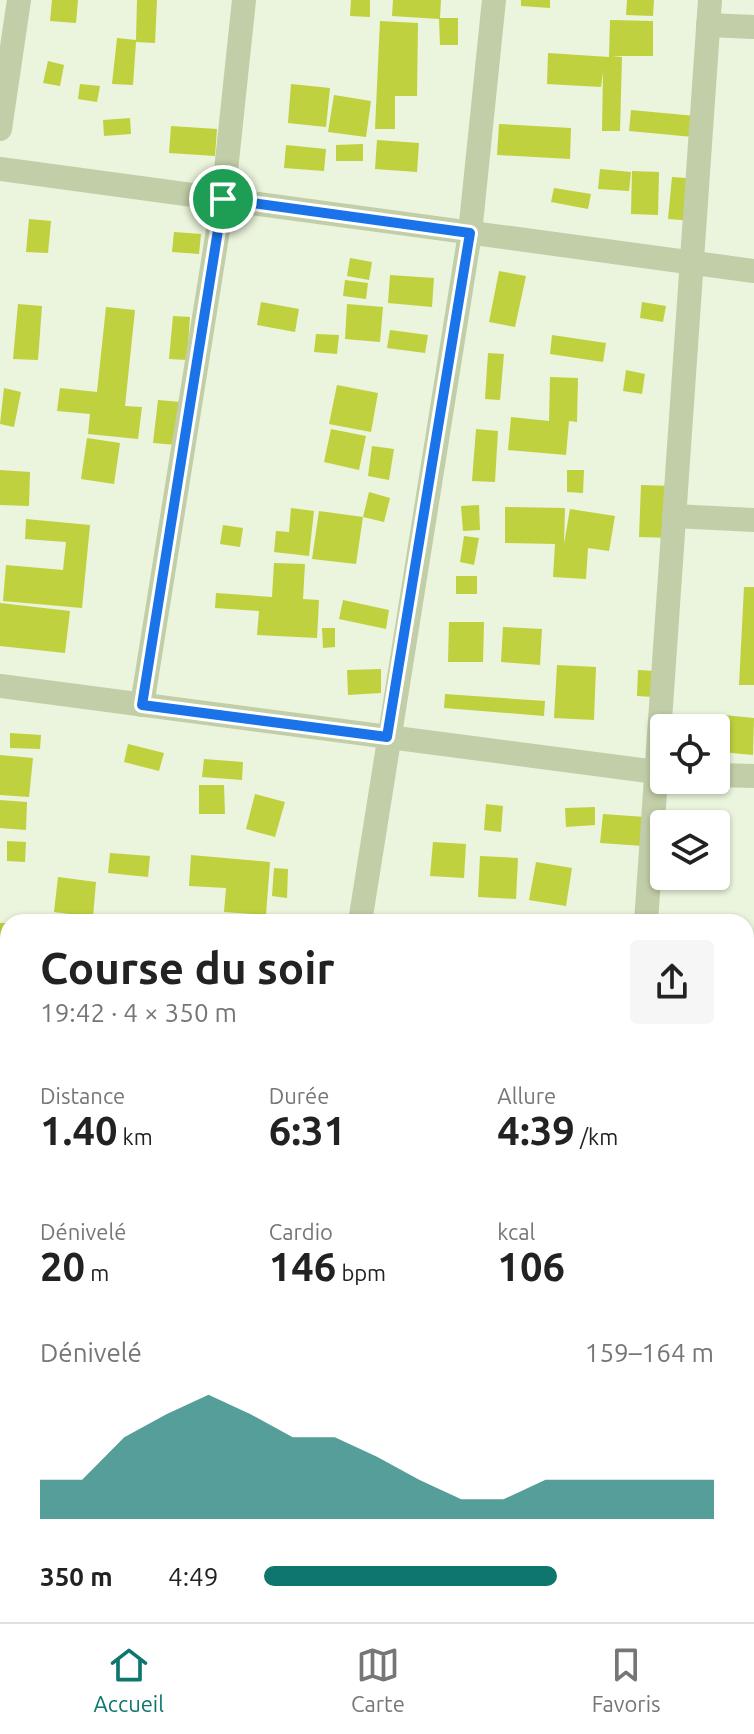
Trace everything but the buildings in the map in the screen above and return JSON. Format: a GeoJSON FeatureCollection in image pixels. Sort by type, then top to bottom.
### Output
{"type":"FeatureCollection","features":[{"type":"Feature","properties":{"kind":"street"},"geometry":{"type":"LineString","coordinates":[[0,129],[19,0]]}},
{"type":"Feature","properties":{"kind":"street"},"geometry":{"type":"LineString","coordinates":[[142,705],[223,199],[244,0]]}},
{"type":"Feature","properties":{"kind":"street"},"geometry":{"type":"LineString","coordinates":[[361,914],[387,737],[470,233],[494,0]]}},
{"type":"Feature","properties":{"kind":"street"},"geometry":{"type":"LineString","coordinates":[[663,714],[710,0]]}},
{"type":"Feature","properties":{"kind":"street"},"geometry":{"type":"LineString","coordinates":[[708,25],[754,27]]}},
{"type":"Feature","properties":{"kind":"street"},"geometry":{"type":"LineString","coordinates":[[0,169],[754,271]]}},
{"type":"Feature","properties":{"kind":"street"},"geometry":{"type":"LineString","coordinates":[[674,516],[754,520]]}},
{"type":"Feature","properties":{"kind":"street"},"geometry":{"type":"LineString","coordinates":[[0,686],[650,772]]}},
{"type":"Feature","properties":{"kind":"street"},"geometry":{"type":"LineString","coordinates":[[730,775],[754,776]]}},
{"type":"Feature","properties":{"kind":"street"},"geometry":{"type":"LineString","coordinates":[[647,914],[658,794]]}},
{"type":"Feature","properties":{"kind":"route"},"geometry":{"type":"LineString","coordinates":[[223,199],[470,233],[387,737],[142,705],[223,199]]}}]}
